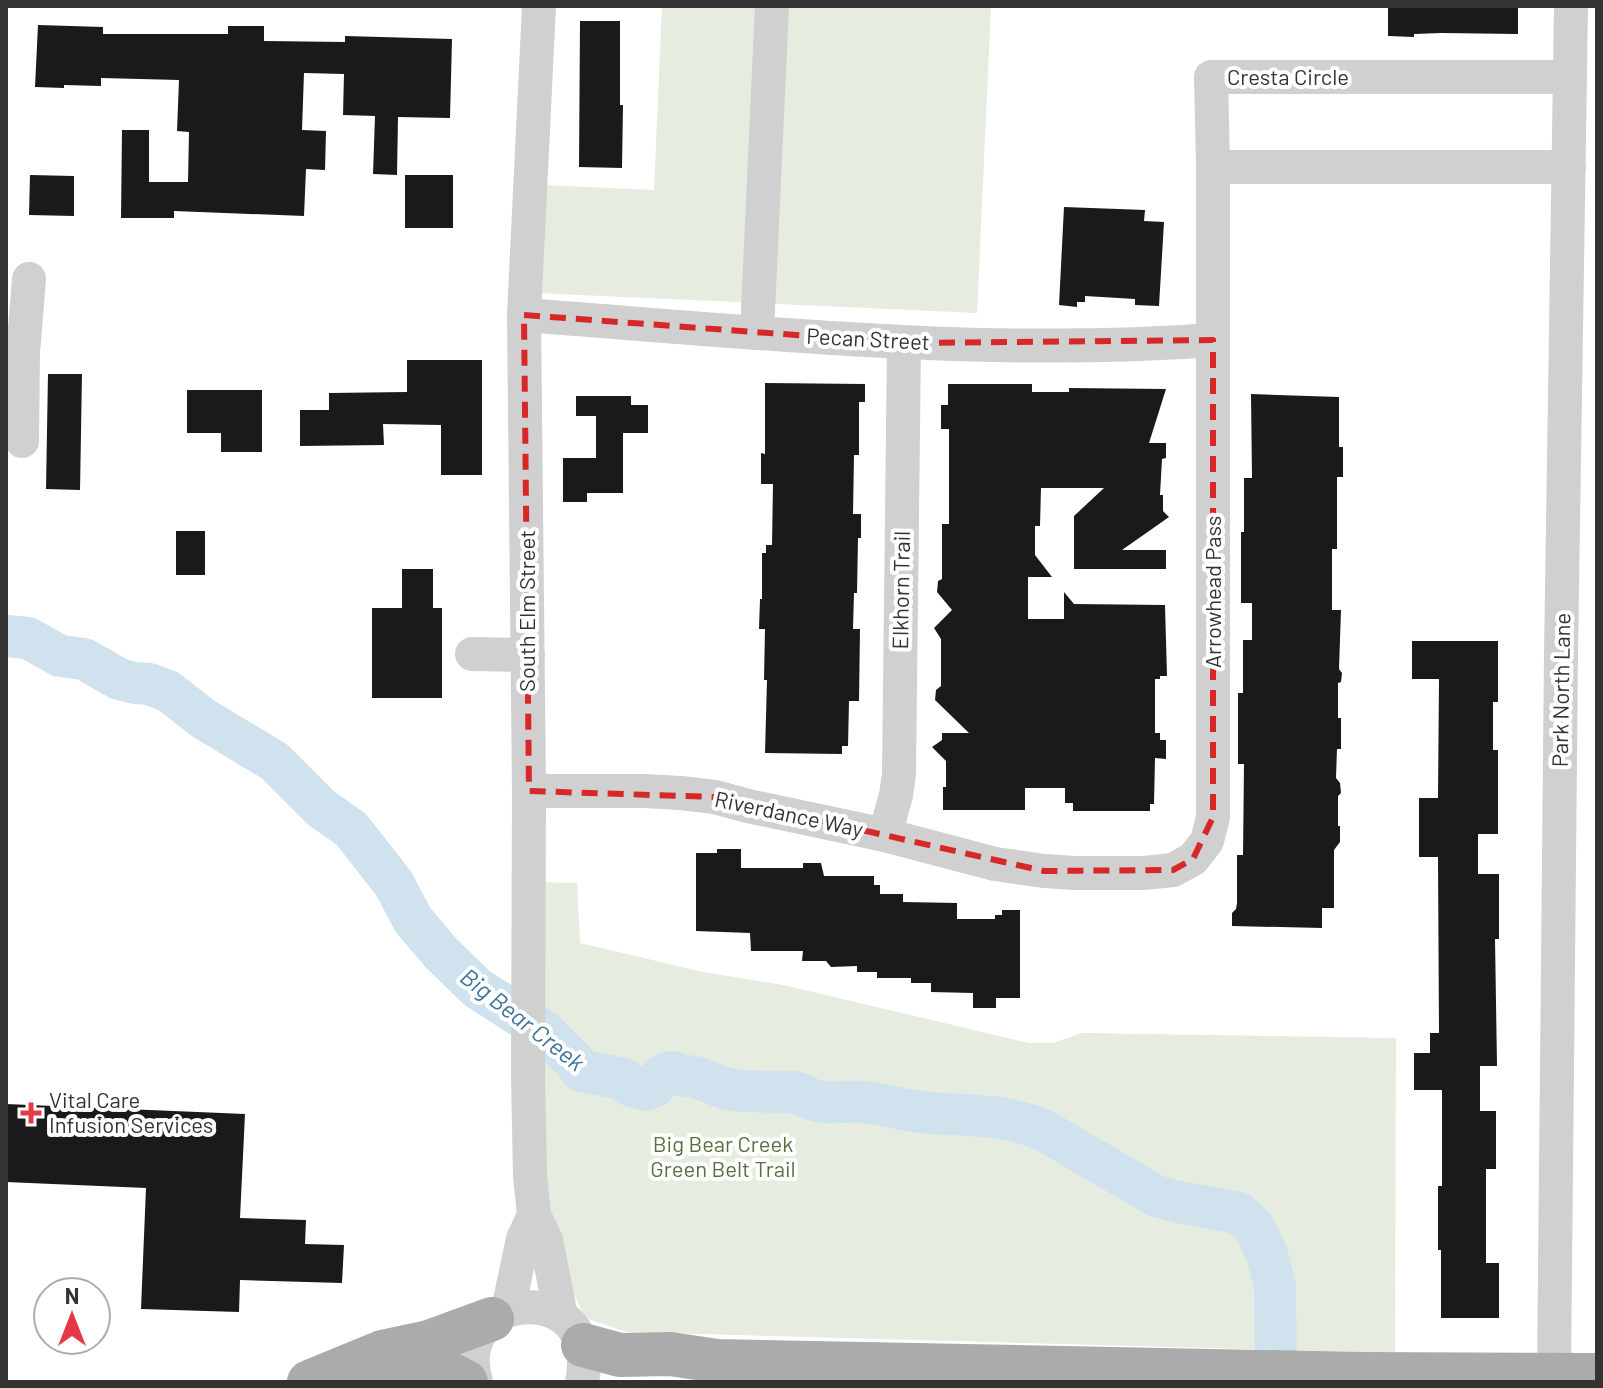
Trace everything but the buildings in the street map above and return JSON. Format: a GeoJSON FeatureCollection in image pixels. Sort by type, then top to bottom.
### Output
{"type":"FeatureCollection","features":[{"type":"Feature","properties":{"kind":"main road"},"geometry":{"type":"LineString","coordinates":[[309,1382],[382,1352],[429,1342],[500,1314]]}},
{"type":"Feature","properties":{"kind":"main road"},"geometry":{"type":"LineString","coordinates":[[576,1348],[620,1355],[670,1354],[717,1361],[1450,1378],[1597,1375]]}},
{"type":"Feature","properties":{"kind":"main road"},"geometry":{"type":"LineString","coordinates":[[648,1382],[717,1361]]}},
{"type":"Feature","properties":{"kind":"main road"},"geometry":{"type":"LineString","coordinates":[[356,1382],[422,1364],[466,1382]]}},
{"type":"Feature","properties":{"kind":"street","name":"South Elm Street"},"geometry":{"type":"LineString","coordinates":[[539,6],[524,315],[530,1176],[534,1215],[546,1240],[576,1348]]}},
{"type":"Feature","properties":{"kind":"street"},"geometry":{"type":"LineString","coordinates":[[757,333],[772,6]]}},
{"type":"Feature","properties":{"kind":"street","name":"Park North Lane"},"geometry":{"type":"LineString","coordinates":[[1554,1375],[1571,6]]}},
{"type":"Feature","properties":{"kind":"street","name":"Cresta Circle"},"geometry":{"type":"LineString","coordinates":[[1213,167],[1211,77],[1570,77]]}},
{"type":"Feature","properties":{"kind":"street"},"geometry":{"type":"LineString","coordinates":[[1213,167],[1569,167]]}},
{"type":"Feature","properties":{"kind":"street","name":"Arrowhead Pass"},"geometry":{"type":"LineString","coordinates":[[1044,871],[1108,874],[1173,870],[1193,859],[1207,841],[1213,817],[1213,167]]}},
{"type":"Feature","properties":{"kind":"street"},"geometry":{"type":"LineString","coordinates":[[22,441],[23,353],[29,279]]}},
{"type":"Feature","properties":{"kind":"street","name":"Pecan Street"},"geometry":{"type":"LineString","coordinates":[[524,315],[904,343],[1149,345],[1213,340]]}},
{"type":"Feature","properties":{"kind":"street","name":"Elkhorn Trail"},"geometry":{"type":"LineString","coordinates":[[885,835],[899,774],[904,343]]}},
{"type":"Feature","properties":{"kind":"street"},"geometry":{"type":"LineString","coordinates":[[472,652],[528,655]]}},
{"type":"Feature","properties":{"kind":"street","name":"Riverdance Way"},"geometry":{"type":"LineString","coordinates":[[529,791],[644,791],[715,797],[885,835],[995,864],[1044,871]]}},
{"type":"Feature","properties":{"kind":"street","name":"South Elm Street"},"geometry":{"type":"LineString","coordinates":[[476,1382],[472,1369],[473,1350],[480,1333],[500,1314],[523,1239],[534,1215]]}},
{"type":"Feature","properties":{"kind":"street"},"geometry":{"type":"LineString","coordinates":[[500,1314],[526,1306],[544,1308],[576,1348]]}},
{"type":"Feature","properties":{"kind":"highlighted area"},"geometry":{"type":"Polygon","coordinates":[[[524,315],[904,343],[1213,340],[1213,817],[1193,859],[1173,870],[1044,871],[715,797],[529,791],[524,315]]]}},
{"type":"Feature","properties":{"kind":"green space"},"geometry":{"type":"Polygon","coordinates":[[[662,6],[991,6],[977,313],[513,292],[518,184],[654,190],[662,6]]]}},
{"type":"Feature","properties":{"kind":"green space","name":"Big Bear Creek Green Belt Trail"},"geometry":{"type":"Polygon","coordinates":[[[536,882],[577,883],[580,943],[703,972],[783,985],[1029,1043],[1053,1043],[1082,1033],[1396,1038],[1395,1353],[627,1332],[585,1318],[563,1270],[537,1162],[536,882]]]}},
{"type":"Feature","properties":{"kind":"waterway","name":"Big Bear Creek"},"geometry":{"type":"LineString","coordinates":[[6,636],[28,638],[60,656],[84,659],[119,679],[168,691],[204,719],[274,761],[321,808],[351,829],[394,884],[413,920],[441,953],[477,988],[545,1032],[581,1071],[624,1079],[629,1085],[645,1090],[655,1086],[662,1076],[673,1072],[738,1091],[793,1092],[822,1102],[866,1102],[916,1111],[1014,1121],[1045,1131],[1156,1196],[1239,1213],[1254,1227],[1267,1254],[1275,1287],[1276,1382]]}},
{"type":"Feature","properties":{"kind":"place","name":"Vital Care Infusion Services"},"geometry":{"type":"Point","coordinates":[31,1113]}}]}
